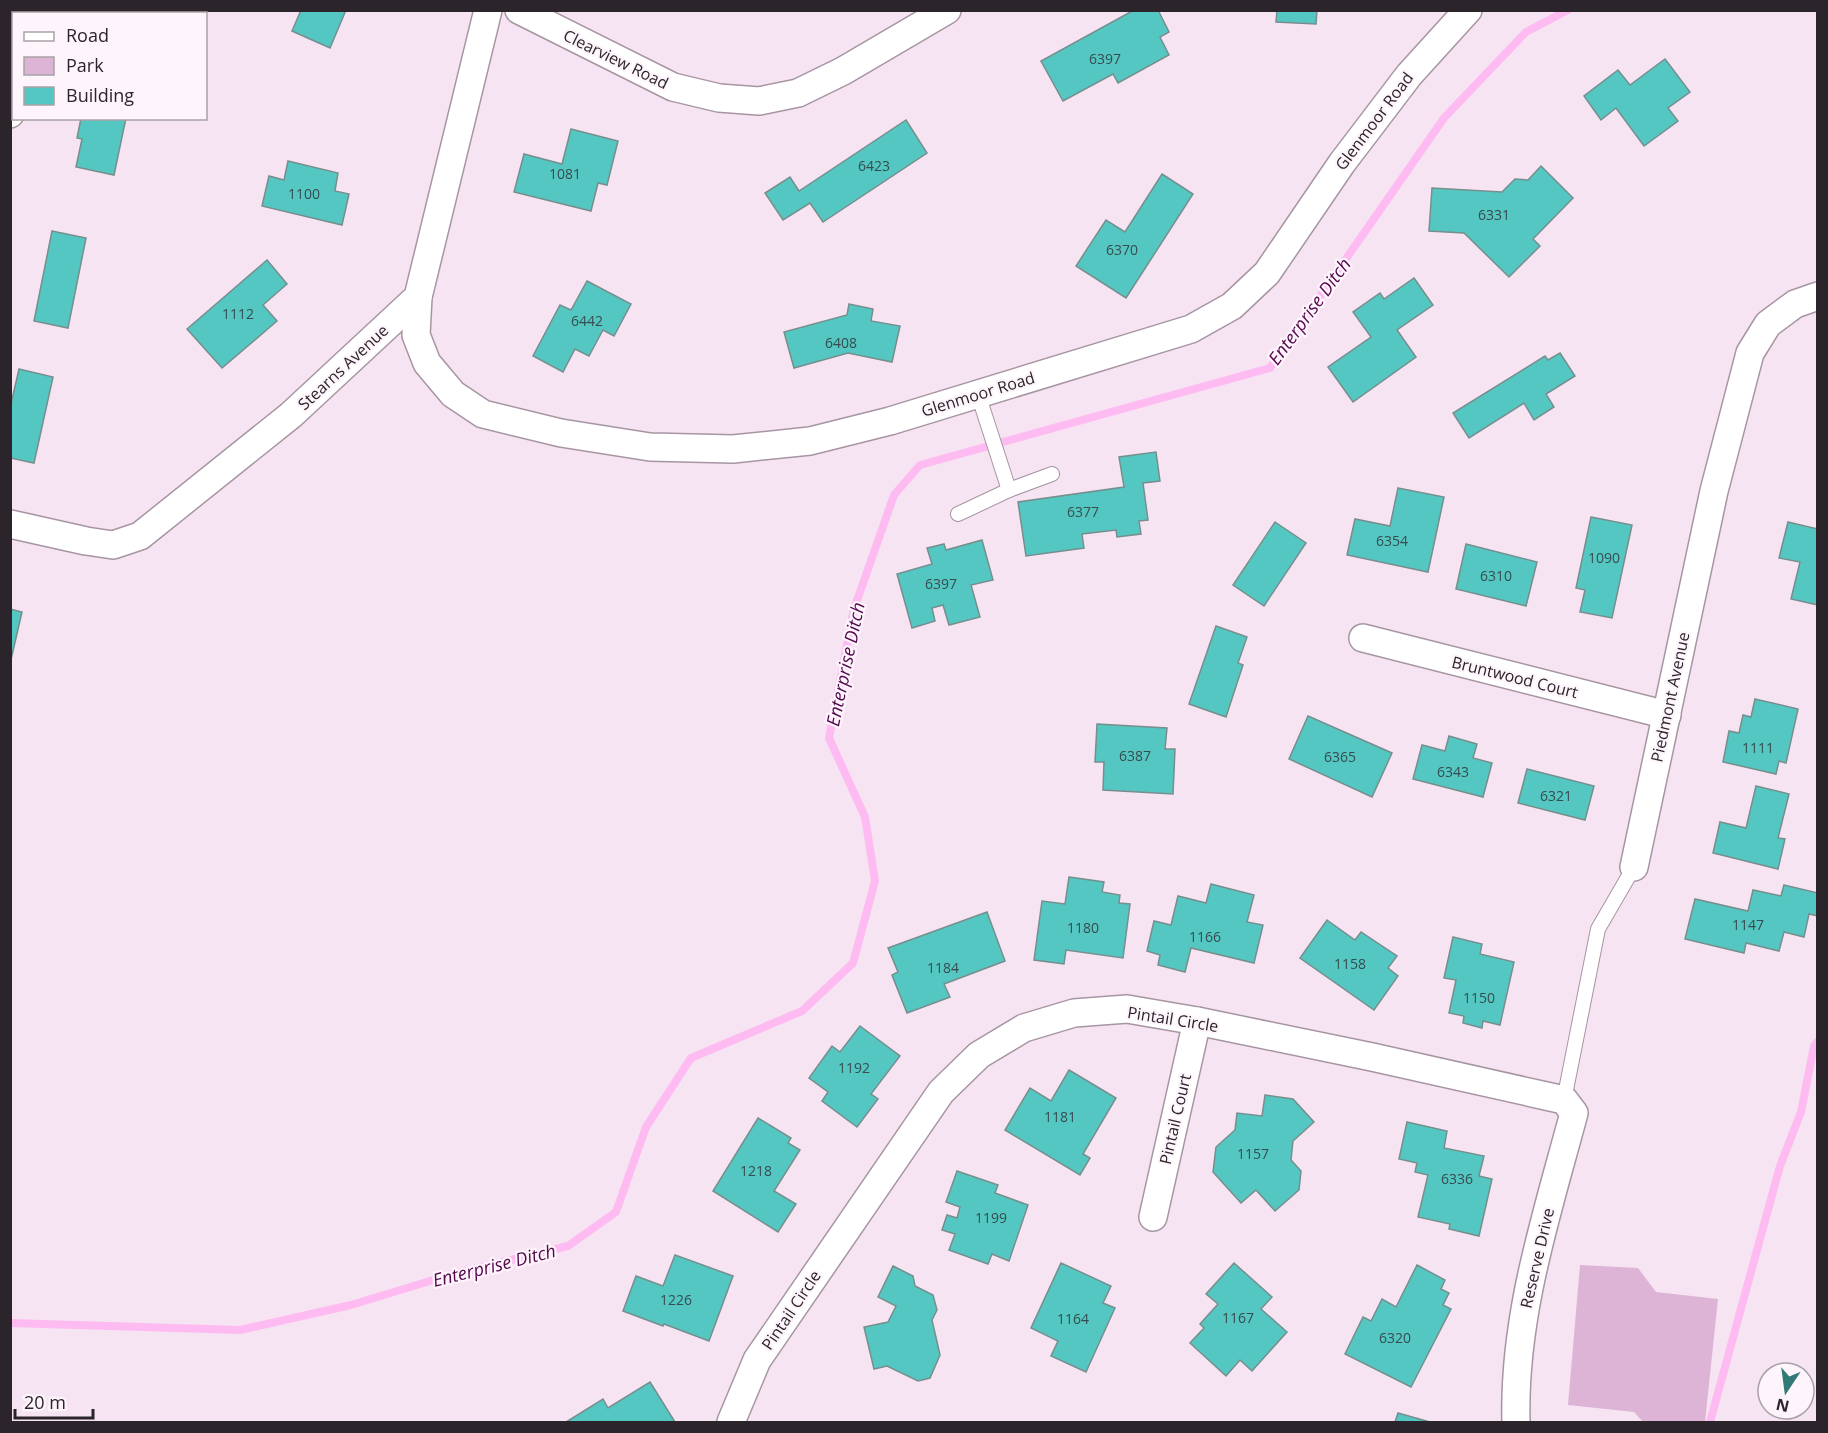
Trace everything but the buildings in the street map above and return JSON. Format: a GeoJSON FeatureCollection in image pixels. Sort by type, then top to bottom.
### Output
{"type":"FeatureCollection","features":[{"type":"Feature","properties":{"kind":"street"},"geometry":{"type":"LineString","coordinates":[[418,297],[488,10]]}},
{"type":"Feature","properties":{"kind":"street","name":"Clearview Road"},"geometry":{"type":"LineString","coordinates":[[519,10],[673,87],[719,98],[759,101],[798,93],[843,71],[947,10]]}},
{"type":"Feature","properties":{"kind":"street","name":"Glenmoor Road"},"geometry":{"type":"LineString","coordinates":[[418,297],[416,335],[427,363],[453,394],[483,414],[561,433],[650,447],[733,449],[810,441],[890,421],[1191,329],[1232,306],[1267,273],[1342,163],[1409,75],[1468,10]]}},
{"type":"Feature","properties":{"kind":"street","name":"Stearns Avenue"},"geometry":{"type":"LineString","coordinates":[[10,524],[114,545],[140,536],[291,415],[418,297]]}},
{"type":"Feature","properties":{"kind":"street","name":"Piedmont Avenue"},"geometry":{"type":"LineString","coordinates":[[1634,867],[1714,491],[1750,353],[1768,324],[1806,300]]}},
{"type":"Feature","properties":{"kind":"street","name":"Bruntwood Court"},"geometry":{"type":"LineString","coordinates":[[1363,638],[1667,715]]}},
{"type":"Feature","properties":{"kind":"street","name":"Pintail Circle"},"geometry":{"type":"LineString","coordinates":[[731,1422],[757,1360],[941,1092],[979,1055],[1024,1028],[1074,1013],[1127,1010],[1197,1021],[1372,1057],[1563,1100]]}},
{"type":"Feature","properties":{"kind":"street","name":"Pintail Court"},"geometry":{"type":"LineString","coordinates":[[1153,1217],[1197,1021]]}},
{"type":"Feature","properties":{"kind":"street","name":"Reserve Drive"},"geometry":{"type":"LineString","coordinates":[[1516,1422],[1516,1372],[1530,1278],[1574,1113],[1563,1100]]}},
{"type":"Feature","properties":{"kind":"lane"},"geometry":{"type":"LineString","coordinates":[[978,394],[1009,490]]}},
{"type":"Feature","properties":{"kind":"lane"},"geometry":{"type":"LineString","coordinates":[[958,514],[1009,490],[1052,474]]}},
{"type":"Feature","properties":{"kind":"lane","name":"Piedmont Avenue"},"geometry":{"type":"LineString","coordinates":[[1563,1100],[1598,929],[1634,867]]}},
{"type":"Feature","properties":{"kind":"green space"},"geometry":{"type":"Polygon","coordinates":[[[1580,1265],[1638,1268],[1656,1292],[1718,1299],[1705,1422],[1643,1422],[1634,1412],[1568,1405],[1580,1265]]]}},
{"type":"Feature","properties":{"kind":"waterway","name":"Enterprise Ditch"},"geometry":{"type":"LineString","coordinates":[[10,1323],[240,1330],[351,1305],[453,1274],[568,1246],[616,1212],[646,1127],[691,1058],[802,1011],[853,963],[875,881],[865,817],[829,738],[854,609],[894,495],[920,465],[1270,368],[1444,118],[1526,32],[1568,10]]}},
{"type":"Feature","properties":{"kind":"waterway"},"geometry":{"type":"LineString","coordinates":[[1710,1422],[1780,1166],[1801,1112],[1814,1046],[1818,1041]]}}]}
